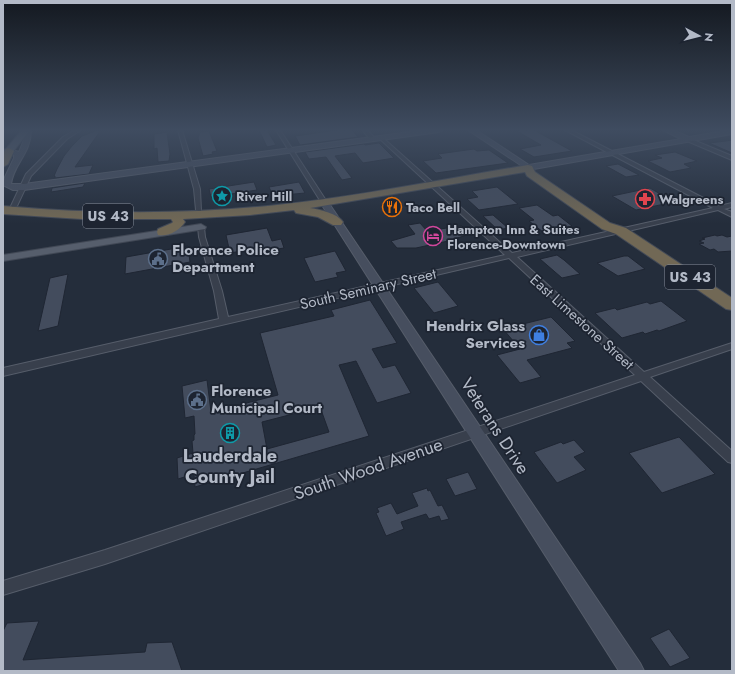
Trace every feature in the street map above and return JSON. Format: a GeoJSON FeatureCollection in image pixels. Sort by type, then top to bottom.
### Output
{"type":"FeatureCollection","features":[{"type":"Feature","properties":{"kind":"highway","name":"US 43"},"geometry":{"type":"LineString","coordinates":[[7,207],[83,215],[212,214],[293,207],[528,168],[542,175],[617,224],[621,231]]}},
{"type":"Feature","properties":{"kind":"highway"},"geometry":{"type":"LineString","coordinates":[[528,168],[531,174],[544,183]]}},
{"type":"Feature","properties":{"kind":"highway","name":"US 43"},"geometry":{"type":"LineString","coordinates":[[494,174],[526,177],[544,183],[606,226],[621,231],[732,305]]}},
{"type":"Feature","properties":{"kind":"highway","name":"US 43"},"geometry":{"type":"LineString","coordinates":[[7,207],[96,211],[199,210],[287,204],[293,207]]}},
{"type":"Feature","properties":{"kind":"highway"},"geometry":{"type":"LineString","coordinates":[[293,207],[316,212],[337,222]]}},
{"type":"Feature","properties":{"kind":"highway"},"geometry":{"type":"LineString","coordinates":[[175,215],[192,221],[201,227],[203,220],[212,214]]}},
{"type":"Feature","properties":{"kind":"highway"},"geometry":{"type":"LineString","coordinates":[[163,232],[176,226],[179,222],[175,215]]}},
{"type":"Feature","properties":{"kind":"main road"},"geometry":{"type":"LineString","coordinates":[[17,161],[10,174],[7,185],[24,188],[215,161]]}},
{"type":"Feature","properties":{"kind":"main road"},"geometry":{"type":"LineString","coordinates":[[518,161],[528,168],[568,161]]}},
{"type":"Feature","properties":{"kind":"main road","name":"Veterans Drive"},"geometry":{"type":"LineString","coordinates":[[324,202],[632,671]]}},
{"type":"Feature","properties":{"kind":"main road"},"geometry":{"type":"LineString","coordinates":[[3,258],[201,227]]}},
{"type":"Feature","properties":{"kind":"street"},"geometry":{"type":"LineString","coordinates":[[7,207],[24,188],[28,175],[42,161]]}},
{"type":"Feature","properties":{"kind":"street"},"geometry":{"type":"LineString","coordinates":[[188,161],[197,189],[199,210]]}},
{"type":"Feature","properties":{"kind":"street"},"geometry":{"type":"LineString","coordinates":[[298,161],[324,202]]}},
{"type":"Feature","properties":{"kind":"street","name":"East Limestone Street"},"geometry":{"type":"LineString","coordinates":[[408,161],[509,256],[732,458]]}},
{"type":"Feature","properties":{"kind":"street"},"geometry":{"type":"LineString","coordinates":[[627,161],[732,215]]}},
{"type":"Feature","properties":{"kind":"street","name":"South Seminary Street"},"geometry":{"type":"LineString","coordinates":[[3,372],[380,287],[732,205]]}},
{"type":"Feature","properties":{"kind":"street"},"geometry":{"type":"LineString","coordinates":[[201,227],[202,237],[218,291],[224,321]]}},
{"type":"Feature","properties":{"kind":"street","name":"South Wood Avenue"},"geometry":{"type":"LineString","coordinates":[[3,588],[105,557],[642,375],[732,346]]}},
{"type":"Feature","properties":{"kind":"building"},"geometry":{"type":"Polygon","coordinates":[[[61,161],[79,161],[75,167],[93,165],[89,174],[55,178],[54,176],[61,161]]]}},
{"type":"Feature","properties":{"kind":"building"},"geometry":{"type":"Polygon","coordinates":[[[329,161],[339,161],[352,178],[342,180],[329,161]]]}},
{"type":"Feature","properties":{"kind":"building"},"geometry":{"type":"Polygon","coordinates":[[[423,161],[506,161],[508,163],[436,173],[423,161]]]}},
{"type":"Feature","properties":{"kind":"building"},"geometry":{"type":"Polygon","coordinates":[[[649,161],[695,161],[684,164],[691,168],[670,172],[649,161]]]}},
{"type":"Feature","properties":{"kind":"building"},"geometry":{"type":"Polygon","coordinates":[[[618,164],[639,175],[626,177],[606,166],[618,164]]]}},
{"type":"Feature","properties":{"kind":"building"},"geometry":{"type":"Polygon","coordinates":[[[254,182],[257,190],[211,197],[209,189],[254,182]]]}},
{"type":"Feature","properties":{"kind":"building"},"geometry":{"type":"Polygon","coordinates":[[[299,182],[305,193],[273,196],[269,187],[299,182]]]}},
{"type":"Feature","properties":{"kind":"building"},"geometry":{"type":"Polygon","coordinates":[[[85,183],[83,187],[51,192],[52,188],[85,183]]]}},
{"type":"Feature","properties":{"kind":"building"},"geometry":{"type":"Polygon","coordinates":[[[497,187],[518,204],[479,210],[467,199],[478,197],[472,191],[497,187]]]}},
{"type":"Feature","properties":{"kind":"building","name":"Walgreens"},"geometry":{"type":"Polygon","coordinates":[[[650,188],[674,202],[636,210],[612,196],[650,188]]]}},
{"type":"Feature","properties":{"kind":"building"},"geometry":{"type":"Polygon","coordinates":[[[537,205],[553,216],[558,215],[572,226],[543,232],[529,221],[534,220],[519,208],[537,205]]]}},
{"type":"Feature","properties":{"kind":"building"},"geometry":{"type":"Polygon","coordinates":[[[493,215],[508,228],[498,230],[483,216],[493,215]]]}},
{"type":"Feature","properties":{"kind":"building","name":"Hampton Inn & Suites Florence-Downtown"},"geometry":{"type":"Polygon","coordinates":[[[420,223],[427,231],[462,226],[470,234],[448,241],[416,248],[397,248],[391,241],[415,234],[408,225],[420,223]]]}},
{"type":"Feature","properties":{"kind":"building"},"geometry":{"type":"Polygon","coordinates":[[[267,228],[272,241],[281,239],[284,248],[259,252],[258,248],[230,253],[226,235],[267,228]]]}},
{"type":"Feature","properties":{"kind":"building"},"geometry":{"type":"Polygon","coordinates":[[[715,235],[727,237],[732,236],[732,251],[718,252],[714,249],[710,250],[699,244],[704,243],[699,241],[705,239],[702,238],[715,235]]]}},
{"type":"Feature","properties":{"kind":"building","name":"Florence Police Department"},"geometry":{"type":"Polygon","coordinates":[[[188,246],[190,262],[125,274],[126,257],[188,246]]]}},
{"type":"Feature","properties":{"kind":"building"},"geometry":{"type":"Polygon","coordinates":[[[335,251],[346,271],[336,273],[338,277],[315,282],[304,258],[335,251]]]}},
{"type":"Feature","properties":{"kind":"building"},"geometry":{"type":"Polygon","coordinates":[[[557,255],[580,274],[562,278],[540,259],[557,255]]]}},
{"type":"Feature","properties":{"kind":"building"},"geometry":{"type":"Polygon","coordinates":[[[628,256],[645,269],[618,276],[597,263],[628,256]]]}},
{"type":"Feature","properties":{"kind":"building"},"geometry":{"type":"Polygon","coordinates":[[[68,274],[58,326],[38,331],[50,278],[68,274]]]}},
{"type":"Feature","properties":{"kind":"building"},"geometry":{"type":"Polygon","coordinates":[[[438,282],[458,306],[434,313],[414,288],[438,282]]]}},
{"type":"Feature","properties":{"kind":"building"},"geometry":{"type":"Polygon","coordinates":[[[370,300],[397,343],[372,349],[383,368],[395,365],[411,393],[377,403],[356,361],[339,365],[369,436],[195,487],[194,474],[178,479],[177,458],[193,453],[192,441],[194,440],[195,434],[194,416],[185,418],[182,386],[207,380],[211,412],[278,395],[260,333],[334,316],[331,310],[370,300]],[[320,407],[262,422],[267,449],[329,432],[320,407]]]}},
{"type":"Feature","properties":{"kind":"building"},"geometry":{"type":"Polygon","coordinates":[[[661,301],[687,321],[659,331],[657,330],[645,334],[643,332],[622,338],[595,313],[615,308],[617,310],[647,302],[650,304],[661,301]]]}},
{"type":"Feature","properties":{"kind":"building","name":"Hendrix Glass Services"},"geometry":{"type":"Polygon","coordinates":[[[551,317],[575,341],[567,343],[572,348],[527,360],[541,377],[520,383],[497,355],[520,349],[503,329],[551,317]]]}},
{"type":"Feature","properties":{"kind":"building"},"geometry":{"type":"Polygon","coordinates":[[[679,437],[715,474],[662,493],[629,453],[679,437]]]}},
{"type":"Feature","properties":{"kind":"building"},"geometry":{"type":"Polygon","coordinates":[[[574,440],[585,452],[574,457],[586,470],[557,483],[534,452],[561,442],[563,444],[574,440]]]}},
{"type":"Feature","properties":{"kind":"building"},"geometry":{"type":"Polygon","coordinates":[[[468,472],[477,489],[455,496],[446,479],[468,472]]]}},
{"type":"Feature","properties":{"kind":"building"},"geometry":{"type":"Polygon","coordinates":[[[427,488],[428,491],[430,490],[438,506],[442,505],[449,519],[441,521],[439,516],[429,519],[426,514],[401,522],[404,529],[386,536],[376,513],[379,512],[377,508],[391,503],[397,514],[418,506],[412,493],[427,488]]]}},
{"type":"Feature","properties":{"kind":"building"},"geometry":{"type":"Polygon","coordinates":[[[39,621],[23,660],[145,652],[147,643],[172,642],[182,671],[3,671],[3,631],[7,623],[39,621]]]}},
{"type":"Feature","properties":{"kind":"building"},"geometry":{"type":"Polygon","coordinates":[[[669,629],[690,658],[670,667],[650,638],[669,629]]]}},
{"type":"Feature","properties":{"kind":"place","name":"River Hill"},"geometry":{"type":"Point","coordinates":[222,196]}},
{"type":"Feature","properties":{"kind":"place","name":"Walgreens"},"geometry":{"type":"Point","coordinates":[645,199]}},
{"type":"Feature","properties":{"kind":"place","name":"Taco Bell"},"geometry":{"type":"Point","coordinates":[392,207]}},
{"type":"Feature","properties":{"kind":"place","name":"Hampton Inn & Suites Florence-Downtown"},"geometry":{"type":"Point","coordinates":[433,236]}},
{"type":"Feature","properties":{"kind":"place","name":"Florence Police Department"},"geometry":{"type":"Point","coordinates":[158,259]}},
{"type":"Feature","properties":{"kind":"place","name":"Hendrix Glass Services"},"geometry":{"type":"Point","coordinates":[539,335]}},
{"type":"Feature","properties":{"kind":"place","name":"Florence Municipal Court"},"geometry":{"type":"Point","coordinates":[197,400]}},
{"type":"Feature","properties":{"kind":"place","name":"Lauderdale County Jail"},"geometry":{"type":"Point","coordinates":[230,433]}}]}
